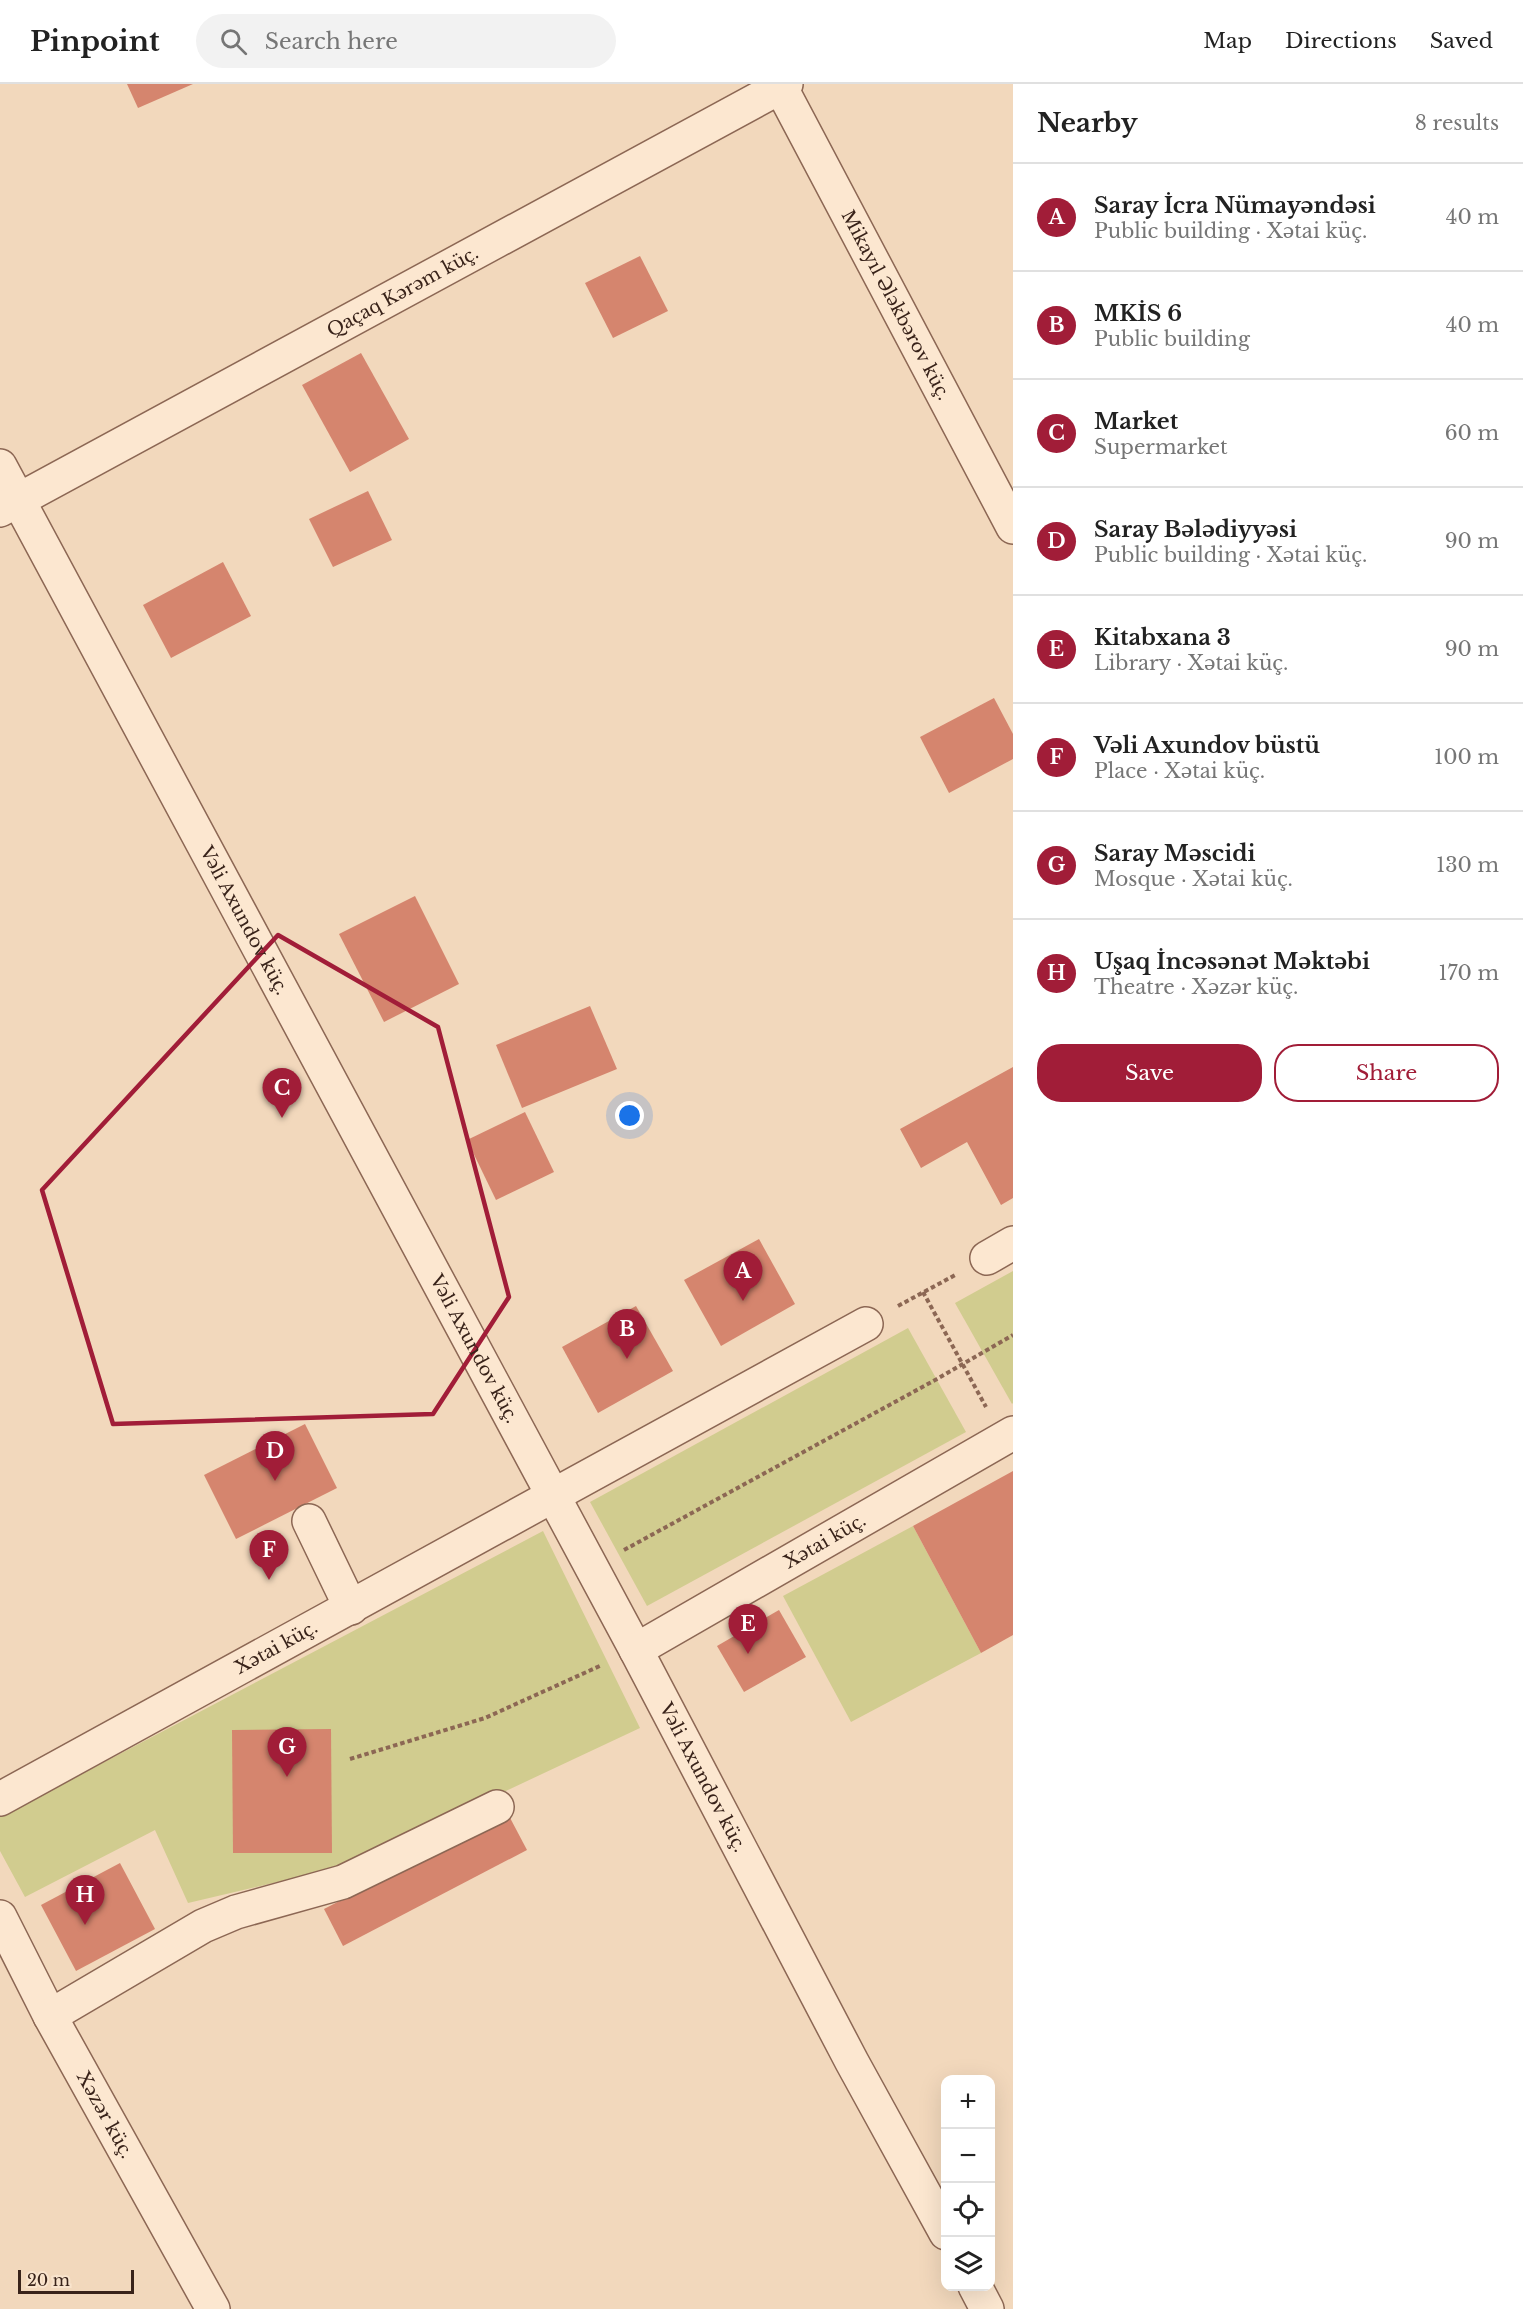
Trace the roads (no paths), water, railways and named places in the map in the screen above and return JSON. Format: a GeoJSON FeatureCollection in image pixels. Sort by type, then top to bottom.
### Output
{"type":"FeatureCollection","features":[{"type":"Feature","properties":{"kind":"street","name":"Qaçaq Kərəm küç."},"geometry":{"type":"LineString","coordinates":[[9,505],[782,85]]}},
{"type":"Feature","properties":{"kind":"street","name":"Mikayıl Ələkbərov küç."},"geometry":{"type":"LineString","coordinates":[[782,85],[1013,527]]}},
{"type":"Feature","properties":{"kind":"street","name":"Vəli Axundov küç."},"geometry":{"type":"LineString","coordinates":[[0,466],[9,505],[636,1650],[852,2062],[941,2226]]}},
{"type":"Feature","properties":{"kind":"street","name":"Xətai küç."},"geometry":{"type":"LineString","coordinates":[[0,1799],[553,1498],[866,1324]]}},
{"type":"Feature","properties":{"kind":"street","name":"Xətai küç."},"geometry":{"type":"LineString","coordinates":[[636,1650],[1008,1436]]}},
{"type":"Feature","properties":{"kind":"street"},"geometry":{"type":"LineString","coordinates":[[309,1521],[351,1608]]}},
{"type":"Feature","properties":{"kind":"street"},"geometry":{"type":"LineString","coordinates":[[50,2016],[202,1926],[236,1912],[343,1882],[497,1807]]}},
{"type":"Feature","properties":{"kind":"street","name":"Xəzər küç."},"geometry":{"type":"LineString","coordinates":[[0,1917],[50,2016],[213,2309]]}},
{"type":"Feature","properties":{"kind":"street"},"geometry":{"type":"LineString","coordinates":[[978,2291],[987,2309]]}},
{"type":"Feature","properties":{"kind":"place","name":"Market"},"geometry":{"type":"Point","coordinates":[282,1118]}},
{"type":"Feature","properties":{"kind":"place","name":"Saray İcra Nümayəndəsi"},"geometry":{"type":"Point","coordinates":[743,1301]}},
{"type":"Feature","properties":{"kind":"place","name":"MKİS 6"},"geometry":{"type":"Point","coordinates":[627,1359]}},
{"type":"Feature","properties":{"kind":"place","name":"Saray Bələdiyyəsi"},"geometry":{"type":"Point","coordinates":[275,1481]}},
{"type":"Feature","properties":{"kind":"place","name":"Vəli Axundov büstü"},"geometry":{"type":"Point","coordinates":[269,1580]}},
{"type":"Feature","properties":{"kind":"place","name":"Kitabxana 3"},"geometry":{"type":"Point","coordinates":[748,1654]}},
{"type":"Feature","properties":{"kind":"place","name":"Saray Məscidi"},"geometry":{"type":"Point","coordinates":[287,1777]}},
{"type":"Feature","properties":{"kind":"place","name":"Uşaq İncəsənət Məktəbi"},"geometry":{"type":"Point","coordinates":[85,1925]}}]}
